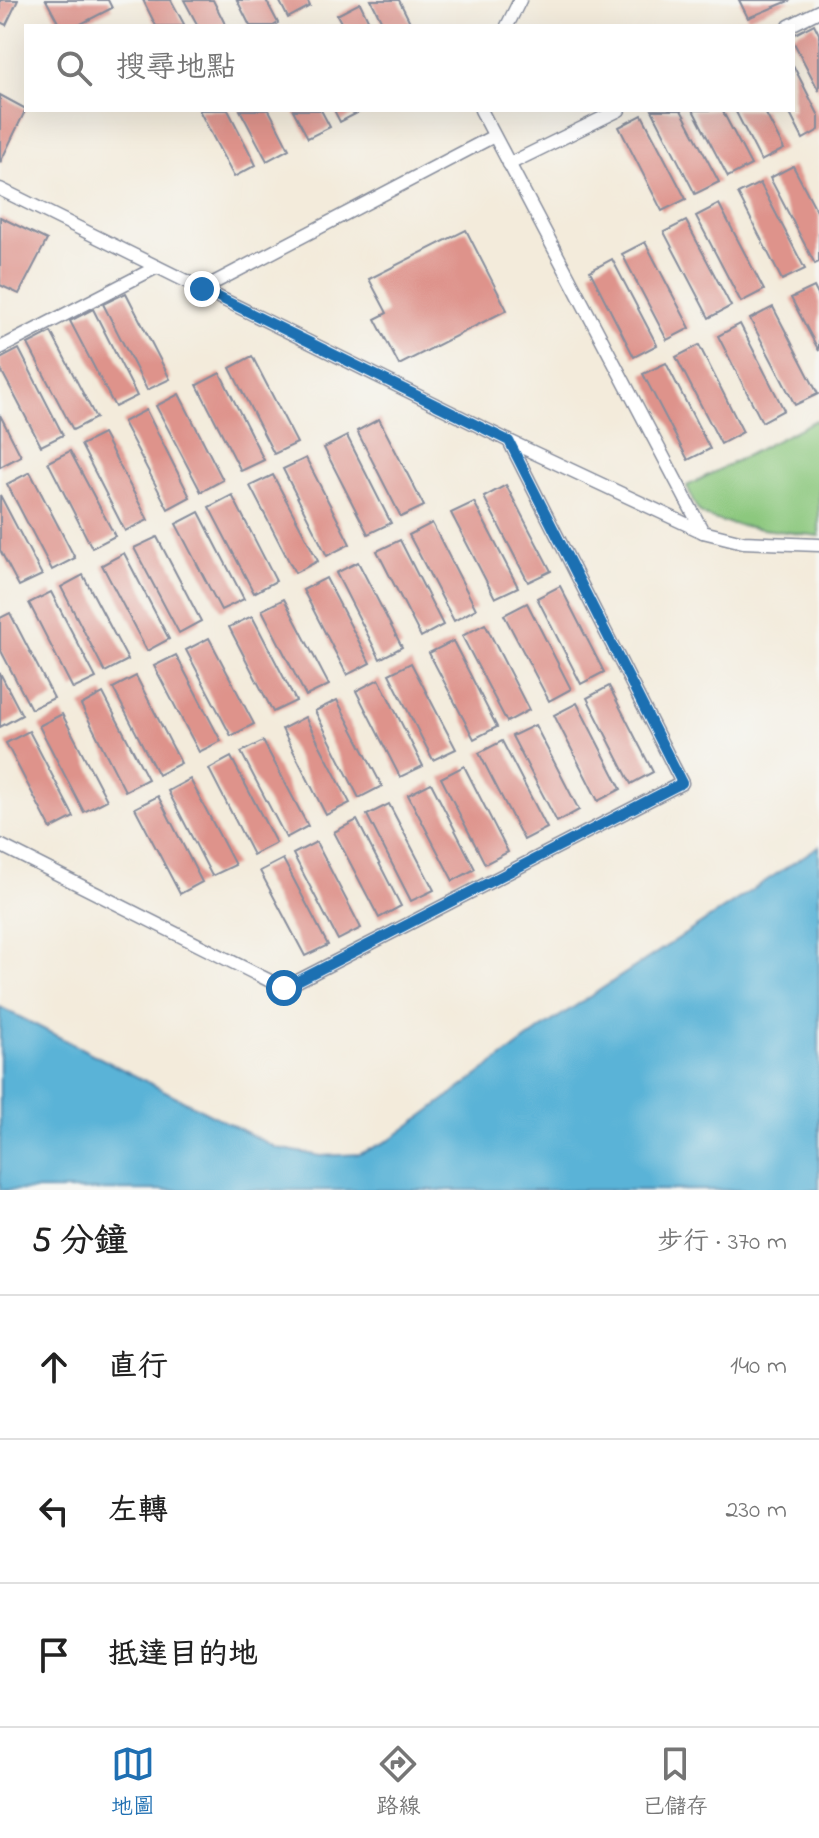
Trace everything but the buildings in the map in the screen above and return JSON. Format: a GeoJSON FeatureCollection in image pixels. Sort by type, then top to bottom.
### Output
{"type":"FeatureCollection","features":[{"type":"Feature","properties":{"kind":"lane"},"geometry":{"type":"LineString","coordinates":[[508,24],[520,0]]}},
{"type":"Feature","properties":{"kind":"lane"},"geometry":{"type":"LineString","coordinates":[[793,24],[819,10],[815,0]]}},
{"type":"Feature","properties":{"kind":"lane"},"geometry":{"type":"LineString","coordinates":[[482,112],[703,532]]}},
{"type":"Feature","properties":{"kind":"lane"},"geometry":{"type":"LineString","coordinates":[[509,164],[615,112]]}},
{"type":"Feature","properties":{"kind":"lane"},"geometry":{"type":"LineString","coordinates":[[202,289],[494,136]]}},
{"type":"Feature","properties":{"kind":"lane"},"geometry":{"type":"LineString","coordinates":[[0,189],[509,441],[703,532],[743,542],[819,545]]}},
{"type":"Feature","properties":{"kind":"lane"},"geometry":{"type":"LineString","coordinates":[[0,348],[157,267]]}},
{"type":"Feature","properties":{"kind":"lane"},"geometry":{"type":"LineString","coordinates":[[0,845],[284,988],[682,783],[509,441]]}},
{"type":"Feature","properties":{"kind":"green space"},"geometry":{"type":"Polygon","coordinates":[[[816,420],[819,425],[819,536],[724,522],[702,514],[697,508],[687,486],[816,420]]]}},
{"type":"Feature","properties":{"kind":"water"},"geometry":{"type":"Polygon","coordinates":[[[819,846],[819,1190],[0,1190],[0,1007],[277,1148],[321,1156],[360,1154],[390,1140],[542,1028],[819,846]]]}},
{"type":"Feature","properties":{"kind":"route"},"geometry":{"type":"LineString","coordinates":[[202,289],[509,441],[682,783],[284,988]]}}]}
